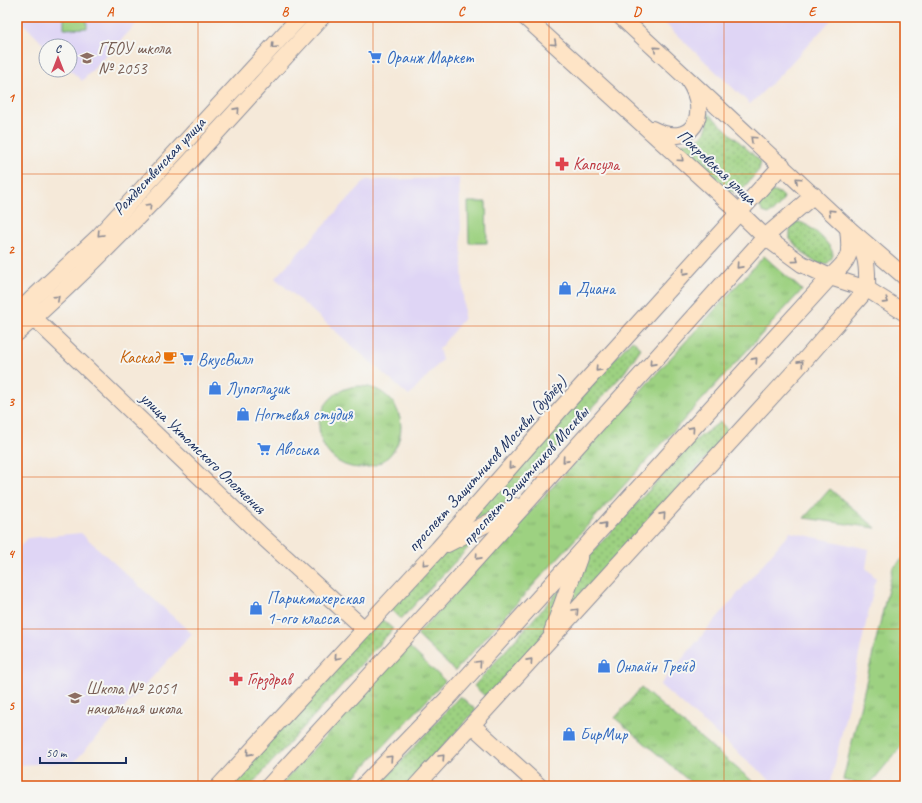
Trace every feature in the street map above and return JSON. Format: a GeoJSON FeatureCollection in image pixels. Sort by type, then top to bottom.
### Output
{"type":"FeatureCollection","features":[{"type":"Feature","properties":{"kind":"street","name":"Рождественская улица"},"geometry":{"type":"LineString","coordinates":[[17,313],[98,237],[300,17]]}},
{"type":"Feature","properties":{"kind":"street","name":"Рождественская улица"},"geometry":{"type":"LineString","coordinates":[[17,333],[104,252],[165,189],[322,17]]}},
{"type":"Feature","properties":{"kind":"street","name":"Покровская улица"},"geometry":{"type":"LineString","coordinates":[[525,17],[739,212],[764,237],[802,264],[830,277],[867,289],[905,313]]}},
{"type":"Feature","properties":{"kind":"street"},"geometry":{"type":"LineString","coordinates":[[621,17],[782,165],[848,228],[905,277]]}},
{"type":"Feature","properties":{"kind":"street"},"geometry":{"type":"LineString","coordinates":[[642,123],[664,134],[673,136],[688,133],[694,128],[698,118],[698,106],[694,88],[685,75]]}},
{"type":"Feature","properties":{"kind":"street","name":"проспект Защитников Москвы (дублёр)"},"geometry":{"type":"LineString","coordinates":[[219,786],[363,628],[438,549],[782,165]]}},
{"type":"Feature","properties":{"kind":"street","name":"проспект Защитников Москвы"},"geometry":{"type":"LineString","coordinates":[[269,786],[537,492],[764,237],[814,195]]}},
{"type":"Feature","properties":{"kind":"street"},"geometry":{"type":"LineString","coordinates":[[363,786],[447,699],[845,262],[849,254],[848,228]]}},
{"type":"Feature","properties":{"kind":"street"},"geometry":{"type":"LineString","coordinates":[[416,786],[867,289],[867,261],[864,250],[848,228]]}},
{"type":"Feature","properties":{"kind":"street"},"geometry":{"type":"LineString","coordinates":[[32,299],[30,309],[34,318]]}},
{"type":"Feature","properties":{"kind":"street","name":"улица Ухтомского Ополчения"},"geometry":{"type":"LineString","coordinates":[[34,318],[262,536],[363,628]]}},
{"type":"Feature","properties":{"kind":"street"},"geometry":{"type":"LineString","coordinates":[[438,549],[498,518],[537,492]]}},
{"type":"Feature","properties":{"kind":"street"},"geometry":{"type":"LineString","coordinates":[[549,640],[583,548]]}},
{"type":"Feature","properties":{"kind":"street"},"geometry":{"type":"LineString","coordinates":[[472,725],[538,786]]}},
{"type":"Feature","properties":{"kind":"shaded area","name":"ГБОУ школа № 2053"},"geometry":{"type":"Polygon","coordinates":[[[17,17],[143,17],[82,81],[78,77],[78,38],[38,39],[17,17]]]}},
{"type":"Feature","properties":{"kind":"shaded area"},"geometry":{"type":"Polygon","coordinates":[[[658,17],[834,17],[777,78],[750,104],[658,17]]]}},
{"type":"Feature","properties":{"kind":"shaded area"},"geometry":{"type":"Polygon","coordinates":[[[459,178],[464,318],[439,349],[442,360],[409,396],[275,278],[366,180],[459,178]]]}},
{"type":"Feature","properties":{"kind":"shaded area"},"geometry":{"type":"Polygon","coordinates":[[[790,532],[869,549],[866,568],[876,578],[830,786],[777,786],[660,685],[790,532]]]}},
{"type":"Feature","properties":{"kind":"shaded area","name":"Школа № 2051 начальная школа"},"geometry":{"type":"Polygon","coordinates":[[[81,533],[192,634],[74,762],[17,765],[17,550],[28,538],[81,533]]]}},
{"type":"Feature","properties":{"kind":"green space"},"geometry":{"type":"Polygon","coordinates":[[[64,17],[87,17],[87,28],[64,29],[64,17]]]}},
{"type":"Feature","properties":{"kind":"green space"},"geometry":{"type":"Polygon","coordinates":[[[706,111],[761,162],[759,170],[739,193],[730,191],[678,144],[698,139],[702,135],[707,126],[706,111]]]}},
{"type":"Feature","properties":{"kind":"green space"},"geometry":{"type":"Polygon","coordinates":[[[769,191],[780,193],[784,197],[778,207],[769,214],[763,212],[758,204],[769,191]]]}},
{"type":"Feature","properties":{"kind":"green space"},"geometry":{"type":"Polygon","coordinates":[[[468,202],[486,202],[487,243],[469,243],[468,202]]]}},
{"type":"Feature","properties":{"kind":"green space"},"geometry":{"type":"Polygon","coordinates":[[[797,222],[807,225],[813,229],[829,245],[833,255],[829,262],[824,264],[812,260],[805,255],[790,239],[790,228],[797,222]]]}},
{"type":"Feature","properties":{"kind":"green space"},"geometry":{"type":"Polygon","coordinates":[[[764,256],[802,290],[455,671],[417,635],[764,256]]]}},
{"type":"Feature","properties":{"kind":"green space"},"geometry":{"type":"Polygon","coordinates":[[[632,340],[641,348],[624,373],[511,498],[494,511],[463,525],[632,340]]]}},
{"type":"Feature","properties":{"kind":"green space"},"geometry":{"type":"Polygon","coordinates":[[[360,386],[376,390],[389,398],[397,411],[401,427],[397,443],[389,456],[376,464],[360,468],[344,464],[331,456],[323,443],[319,427],[323,411],[331,398],[344,390],[360,386]]]}},
{"type":"Feature","properties":{"kind":"green space"},"geometry":{"type":"Polygon","coordinates":[[[720,422],[729,431],[563,619],[587,558],[694,441],[720,422]]]}},
{"type":"Feature","properties":{"kind":"green space"},"geometry":{"type":"Polygon","coordinates":[[[830,489],[876,528],[804,518],[830,489]]]}},
{"type":"Feature","properties":{"kind":"green space"},"geometry":{"type":"Polygon","coordinates":[[[484,531],[401,619],[390,609],[443,551],[484,531]]]}},
{"type":"Feature","properties":{"kind":"green space"},"geometry":{"type":"Polygon","coordinates":[[[905,556],[905,742],[869,785],[843,780],[893,568],[905,556]]]}},
{"type":"Feature","properties":{"kind":"green space"},"geometry":{"type":"Polygon","coordinates":[[[562,587],[546,634],[486,697],[474,686],[562,587]]]}},
{"type":"Feature","properties":{"kind":"green space"},"geometry":{"type":"Polygon","coordinates":[[[379,617],[393,629],[250,786],[225,786],[379,617]]]}},
{"type":"Feature","properties":{"kind":"green space"},"geometry":{"type":"Polygon","coordinates":[[[407,645],[445,681],[346,786],[280,786],[407,645]]]}},
{"type":"Feature","properties":{"kind":"green space"},"geometry":{"type":"Polygon","coordinates":[[[641,688],[758,786],[695,786],[615,718],[641,688]]]}},
{"type":"Feature","properties":{"kind":"green space"},"geometry":{"type":"Polygon","coordinates":[[[460,696],[476,710],[407,786],[379,786],[460,696]]]}},
{"type":"Feature","properties":{"kind":"place","name":"Оранж Маркет"},"geometry":{"type":"Point","coordinates":[375,57]}},
{"type":"Feature","properties":{"kind":"place","name":"ГБОУ школа № 2053"},"geometry":{"type":"Point","coordinates":[87,58]}},
{"type":"Feature","properties":{"kind":"place","name":"Капсула"},"geometry":{"type":"Point","coordinates":[562,164]}},
{"type":"Feature","properties":{"kind":"place","name":"Диана"},"geometry":{"type":"Point","coordinates":[565,288]}},
{"type":"Feature","properties":{"kind":"place","name":"Каскад"},"geometry":{"type":"Point","coordinates":[170,357]}},
{"type":"Feature","properties":{"kind":"place","name":"ВкусВилл"},"geometry":{"type":"Point","coordinates":[187,359]}},
{"type":"Feature","properties":{"kind":"place","name":"Лупоглазик"},"geometry":{"type":"Point","coordinates":[215,388]}},
{"type":"Feature","properties":{"kind":"place","name":"Ногтевая студия"},"geometry":{"type":"Point","coordinates":[243,414]}},
{"type":"Feature","properties":{"kind":"place","name":"Авоська"},"geometry":{"type":"Point","coordinates":[264,449]}},
{"type":"Feature","properties":{"kind":"place","name":"Парикмахерская 1-ого класса"},"geometry":{"type":"Point","coordinates":[256,608]}},
{"type":"Feature","properties":{"kind":"place","name":"Онлайн Трейд"},"geometry":{"type":"Point","coordinates":[604,666]}},
{"type":"Feature","properties":{"kind":"place","name":"Горздрав"},"geometry":{"type":"Point","coordinates":[236,679]}},
{"type":"Feature","properties":{"kind":"place","name":"Школа № 2051 начальная школа"},"geometry":{"type":"Point","coordinates":[75,698]}},
{"type":"Feature","properties":{"kind":"place","name":"БирМир"},"geometry":{"type":"Point","coordinates":[569,734]}}]}
